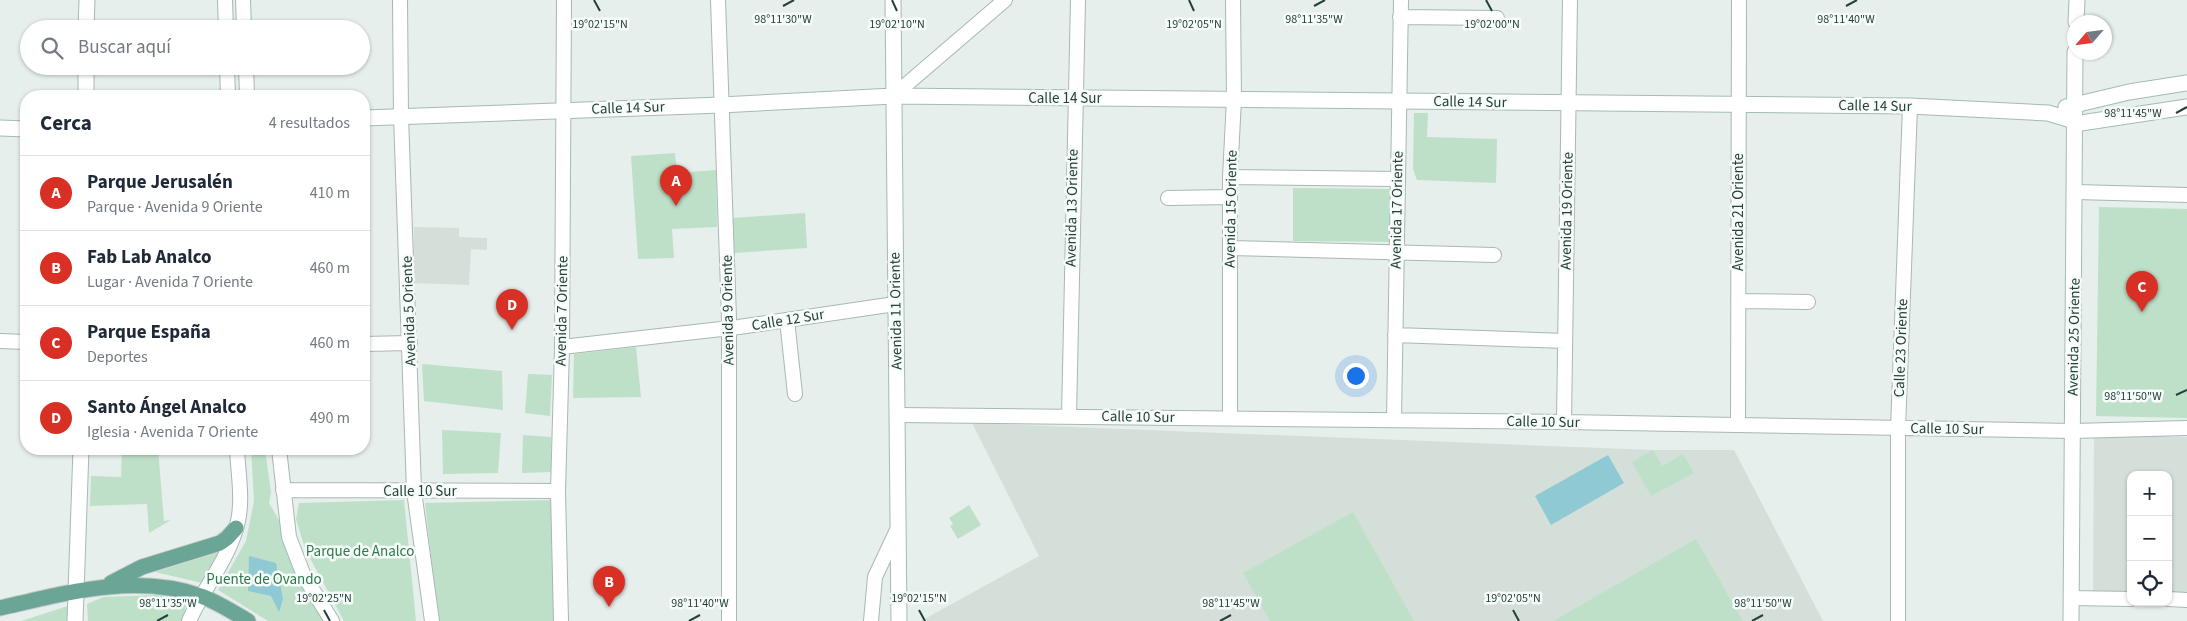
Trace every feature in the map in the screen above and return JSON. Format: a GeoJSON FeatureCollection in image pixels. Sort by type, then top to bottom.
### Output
{"type":"FeatureCollection","features":[{"type":"Feature","properties":{"kind":"main road"},"geometry":{"type":"LineString","coordinates":[[86,20],[87,0]]}},
{"type":"Feature","properties":{"kind":"main road","name":"Avenida 11 Oriente"},"geometry":{"type":"LineString","coordinates":[[893,0],[895,304],[900,525],[899,621]]}},
{"type":"Feature","properties":{"kind":"main road"},"geometry":{"type":"LineString","coordinates":[[2076,15],[2077,0]]}},
{"type":"Feature","properties":{"kind":"main road","name":"Avenida 25 Oriente"},"geometry":{"type":"LineString","coordinates":[[2071,621],[2076,60]]}},
{"type":"Feature","properties":{"kind":"main road"},"geometry":{"type":"LineString","coordinates":[[86,75],[86,90]]}},
{"type":"Feature","properties":{"kind":"main road","name":"Calle 14 Sur"},"geometry":{"type":"LineString","coordinates":[[2048,113],[2129,92],[2187,83]]}},
{"type":"Feature","properties":{"kind":"main road","name":"Calle 14 Sur"},"geometry":{"type":"LineString","coordinates":[[370,118],[721,105],[893,96],[1910,106],[2048,113],[2075,122]]}},
{"type":"Feature","properties":{"kind":"main road"},"geometry":{"type":"LineString","coordinates":[[2075,122],[2081,123],[2187,107]]}},
{"type":"Feature","properties":{"kind":"main road"},"geometry":{"type":"LineString","coordinates":[[0,128],[20,129]]}},
{"type":"Feature","properties":{"kind":"main road"},"geometry":{"type":"LineString","coordinates":[[75,621],[81,455]]}},
{"type":"Feature","properties":{"kind":"main road"},"geometry":{"type":"LineString","coordinates":[[104,587],[142,567],[220,542],[227,538],[236,528]]}},
{"type":"Feature","properties":{"kind":"main road"},"geometry":{"type":"LineString","coordinates":[[0,608],[75,591],[104,587],[148,585],[202,596],[248,621]]}},
{"type":"Feature","properties":{"kind":"street"},"geometry":{"type":"LineString","coordinates":[[225,0],[226,20]]}},
{"type":"Feature","properties":{"kind":"street"},"geometry":{"type":"LineString","coordinates":[[243,0],[244,20]]}},
{"type":"Feature","properties":{"kind":"street","name":"Avenida 5 Oriente"},"geometry":{"type":"LineString","coordinates":[[400,0],[401,116],[414,491],[432,621]]}},
{"type":"Feature","properties":{"kind":"street","name":"Avenida 7 Oriente"},"geometry":{"type":"LineString","coordinates":[[561,621],[558,491],[562,347],[564,0]]}},
{"type":"Feature","properties":{"kind":"street","name":"Avenida 9 Oriente"},"geometry":{"type":"LineString","coordinates":[[718,0],[728,328],[729,621]]}},
{"type":"Feature","properties":{"kind":"street"},"geometry":{"type":"LineString","coordinates":[[893,96],[1005,0]]}},
{"type":"Feature","properties":{"kind":"street","name":"Avenida 13 Oriente"},"geometry":{"type":"LineString","coordinates":[[1068,417],[1074,98],[1078,0]]}},
{"type":"Feature","properties":{"kind":"street","name":"Avenida 15 Oriente"},"geometry":{"type":"LineString","coordinates":[[1230,418],[1230,177],[1234,99],[1232,0]]}},
{"type":"Feature","properties":{"kind":"street","name":"Avenida 17 Oriente"},"geometry":{"type":"LineString","coordinates":[[1394,420],[1401,0]]}},
{"type":"Feature","properties":{"kind":"street","name":"Avenida 19 Oriente"},"geometry":{"type":"LineString","coordinates":[[1564,422],[1570,0]]}},
{"type":"Feature","properties":{"kind":"street","name":"Avenida 21 Oriente"},"geometry":{"type":"LineString","coordinates":[[1738,0],[1738,424]]}},
{"type":"Feature","properties":{"kind":"street"},"geometry":{"type":"LineString","coordinates":[[1400,17],[1497,18]]}},
{"type":"Feature","properties":{"kind":"street"},"geometry":{"type":"LineString","coordinates":[[227,75],[228,90]]}},
{"type":"Feature","properties":{"kind":"street"},"geometry":{"type":"LineString","coordinates":[[246,75],[247,90]]}},
{"type":"Feature","properties":{"kind":"street","name":"Calle 23 Oriente"},"geometry":{"type":"LineString","coordinates":[[1898,621],[1898,429],[1910,106]]}},
{"type":"Feature","properties":{"kind":"street"},"geometry":{"type":"LineString","coordinates":[[1230,177],[1397,179]]}},
{"type":"Feature","properties":{"kind":"street"},"geometry":{"type":"LineString","coordinates":[[2076,192],[2187,195]]}},
{"type":"Feature","properties":{"kind":"street"},"geometry":{"type":"LineString","coordinates":[[1168,198],[1230,197]]}},
{"type":"Feature","properties":{"kind":"street"},"geometry":{"type":"LineString","coordinates":[[1230,248],[1494,255]]}},
{"type":"Feature","properties":{"kind":"street"},"geometry":{"type":"LineString","coordinates":[[1738,301],[1808,302]]}},
{"type":"Feature","properties":{"kind":"street","name":"Calle 12 Sur"},"geometry":{"type":"LineString","coordinates":[[562,347],[728,328],[895,304]]}},
{"type":"Feature","properties":{"kind":"street"},"geometry":{"type":"LineString","coordinates":[[787,320],[795,394]]}},
{"type":"Feature","properties":{"kind":"street"},"geometry":{"type":"LineString","coordinates":[[1395,335],[1565,341]]}},
{"type":"Feature","properties":{"kind":"street"},"geometry":{"type":"LineString","coordinates":[[0,341],[20,342]]}},
{"type":"Feature","properties":{"kind":"street"},"geometry":{"type":"LineString","coordinates":[[370,344],[410,343]]}},
{"type":"Feature","properties":{"kind":"street","name":"Calle 10 Sur"},"geometry":{"type":"LineString","coordinates":[[898,415],[1738,424],[1898,429],[2073,431],[2187,428]]}},
{"type":"Feature","properties":{"kind":"street"},"geometry":{"type":"LineString","coordinates":[[190,621],[216,573],[236,528],[239,511],[237,455]]}},
{"type":"Feature","properties":{"kind":"street"},"geometry":{"type":"LineString","coordinates":[[279,455],[289,538],[304,576],[332,621]]}},
{"type":"Feature","properties":{"kind":"street","name":"Calle 10 Sur"},"geometry":{"type":"LineString","coordinates":[[283,490],[558,491]]}},
{"type":"Feature","properties":{"kind":"street"},"geometry":{"type":"LineString","coordinates":[[871,621],[875,577],[900,525]]}},
{"type":"Feature","properties":{"kind":"street"},"geometry":{"type":"LineString","coordinates":[[2071,598],[2127,599]]}},
{"type":"Feature","properties":{"kind":"street"},"geometry":{"type":"LineString","coordinates":[[2172,599],[2187,600]]}},
{"type":"Feature","properties":{"kind":"shaded area"},"geometry":{"type":"Polygon","coordinates":[[[414,227],[459,228],[459,237],[487,238],[487,250],[471,249],[469,285],[413,283],[414,227]]]}},
{"type":"Feature","properties":{"kind":"shaded area"},"geometry":{"type":"Polygon","coordinates":[[[972,423],[1653,450],[1734,450],[1823,621],[921,621],[1039,556],[972,423]]]}},
{"type":"Feature","properties":{"kind":"shaded area"},"geometry":{"type":"Polygon","coordinates":[[[2094,435],[2187,437],[2187,593],[2172,593],[2172,471],[2127,471],[2127,592],[2093,592],[2094,435]]]}},
{"type":"Feature","properties":{"kind":"green space"},"geometry":{"type":"Polygon","coordinates":[[[1414,113],[1428,113],[1427,137],[1497,139],[1496,183],[1417,180],[1413,169],[1414,113]]]}},
{"type":"Feature","properties":{"kind":"green space"},"geometry":{"type":"Polygon","coordinates":[[[675,153],[677,173],[716,170],[717,227],[672,229],[674,258],[638,259],[631,156],[675,153]]]}},
{"type":"Feature","properties":{"kind":"green space"},"geometry":{"type":"Polygon","coordinates":[[[1293,188],[1390,189],[1390,242],[1293,241],[1293,188]]]}},
{"type":"Feature","properties":{"kind":"green space"},"geometry":{"type":"Polygon","coordinates":[[[2099,207],[2187,209],[2187,418],[2096,416],[2099,207]]]}},
{"type":"Feature","properties":{"kind":"green space"},"geometry":{"type":"Polygon","coordinates":[[[805,213],[807,248],[734,253],[732,218],[805,213]]]}},
{"type":"Feature","properties":{"kind":"green space"},"geometry":{"type":"Polygon","coordinates":[[[636,347],[641,397],[573,398],[574,354],[636,347]]]}},
{"type":"Feature","properties":{"kind":"green space"},"geometry":{"type":"Polygon","coordinates":[[[422,364],[502,371],[503,410],[424,401],[422,364]]]}},
{"type":"Feature","properties":{"kind":"green space"},"geometry":{"type":"Polygon","coordinates":[[[528,374],[552,375],[550,416],[525,413],[528,374]]]}},
{"type":"Feature","properties":{"kind":"green space"},"geometry":{"type":"Polygon","coordinates":[[[442,430],[501,433],[498,473],[443,474],[442,430]]]}},
{"type":"Feature","properties":{"kind":"green space"},"geometry":{"type":"Polygon","coordinates":[[[523,435],[551,437],[551,472],[522,473],[523,435]]]}},
{"type":"Feature","properties":{"kind":"green space"},"geometry":{"type":"Polygon","coordinates":[[[1653,450],[1662,466],[1683,454],[1694,473],[1651,496],[1632,462],[1653,450]]]}},
{"type":"Feature","properties":{"kind":"green space"},"geometry":{"type":"Polygon","coordinates":[[[122,455],[158,455],[164,521],[171,520],[149,533],[147,504],[90,506],[91,476],[121,477],[122,455]]]}},
{"type":"Feature","properties":{"kind":"green space","name":"Puente de Ovando"},"geometry":{"type":"Polygon","coordinates":[[[251,455],[266,455],[271,493],[269,503],[283,527],[327,621],[268,621],[218,590],[246,541],[254,501],[251,455]]]}},
{"type":"Feature","properties":{"kind":"green space","name":"Parque de Analco"},"geometry":{"type":"Polygon","coordinates":[[[404,500],[416,621],[344,621],[305,549],[296,519],[299,503],[404,500]]]}},
{"type":"Feature","properties":{"kind":"green space"},"geometry":{"type":"Polygon","coordinates":[[[553,500],[556,621],[438,621],[425,503],[553,500]]]}},
{"type":"Feature","properties":{"kind":"green space"},"geometry":{"type":"Polygon","coordinates":[[[969,505],[981,525],[958,539],[950,526],[953,524],[949,518],[969,505]]]}},
{"type":"Feature","properties":{"kind":"green space"},"geometry":{"type":"Polygon","coordinates":[[[1353,512],[1414,621],[1270,621],[1243,573],[1353,512]]]}},
{"type":"Feature","properties":{"kind":"green space"},"geometry":{"type":"Polygon","coordinates":[[[1696,539],[1743,621],[1553,621],[1696,539]]]}},
{"type":"Feature","properties":{"kind":"green space"},"geometry":{"type":"Polygon","coordinates":[[[219,552],[220,555],[206,584],[155,572],[219,552]]]}},
{"type":"Feature","properties":{"kind":"green space"},"geometry":{"type":"Polygon","coordinates":[[[157,595],[187,601],[182,621],[88,621],[87,604],[103,597],[157,595]]]}},
{"type":"Feature","properties":{"kind":"green space"},"geometry":{"type":"Polygon","coordinates":[[[68,606],[72,608],[72,621],[21,621],[68,606]]]}},
{"type":"Feature","properties":{"kind":"water"},"geometry":{"type":"Polygon","coordinates":[[[1608,455],[1624,483],[1551,525],[1535,496],[1608,455]]]}},
{"type":"Feature","properties":{"kind":"water"},"geometry":{"type":"Polygon","coordinates":[[[249,556],[276,563],[283,599],[279,612],[271,596],[248,591],[249,556]]]}},
{"type":"Feature","properties":{"kind":"place","name":"Parque Jerusalén"},"geometry":{"type":"Point","coordinates":[676,206]}},
{"type":"Feature","properties":{"kind":"place","name":"Parque España"},"geometry":{"type":"Point","coordinates":[2142,312]}},
{"type":"Feature","properties":{"kind":"place","name":"Santo Ángel Analco"},"geometry":{"type":"Point","coordinates":[512,330]}},
{"type":"Feature","properties":{"kind":"place","name":"Fab Lab Analco"},"geometry":{"type":"Point","coordinates":[609,607]}}]}
